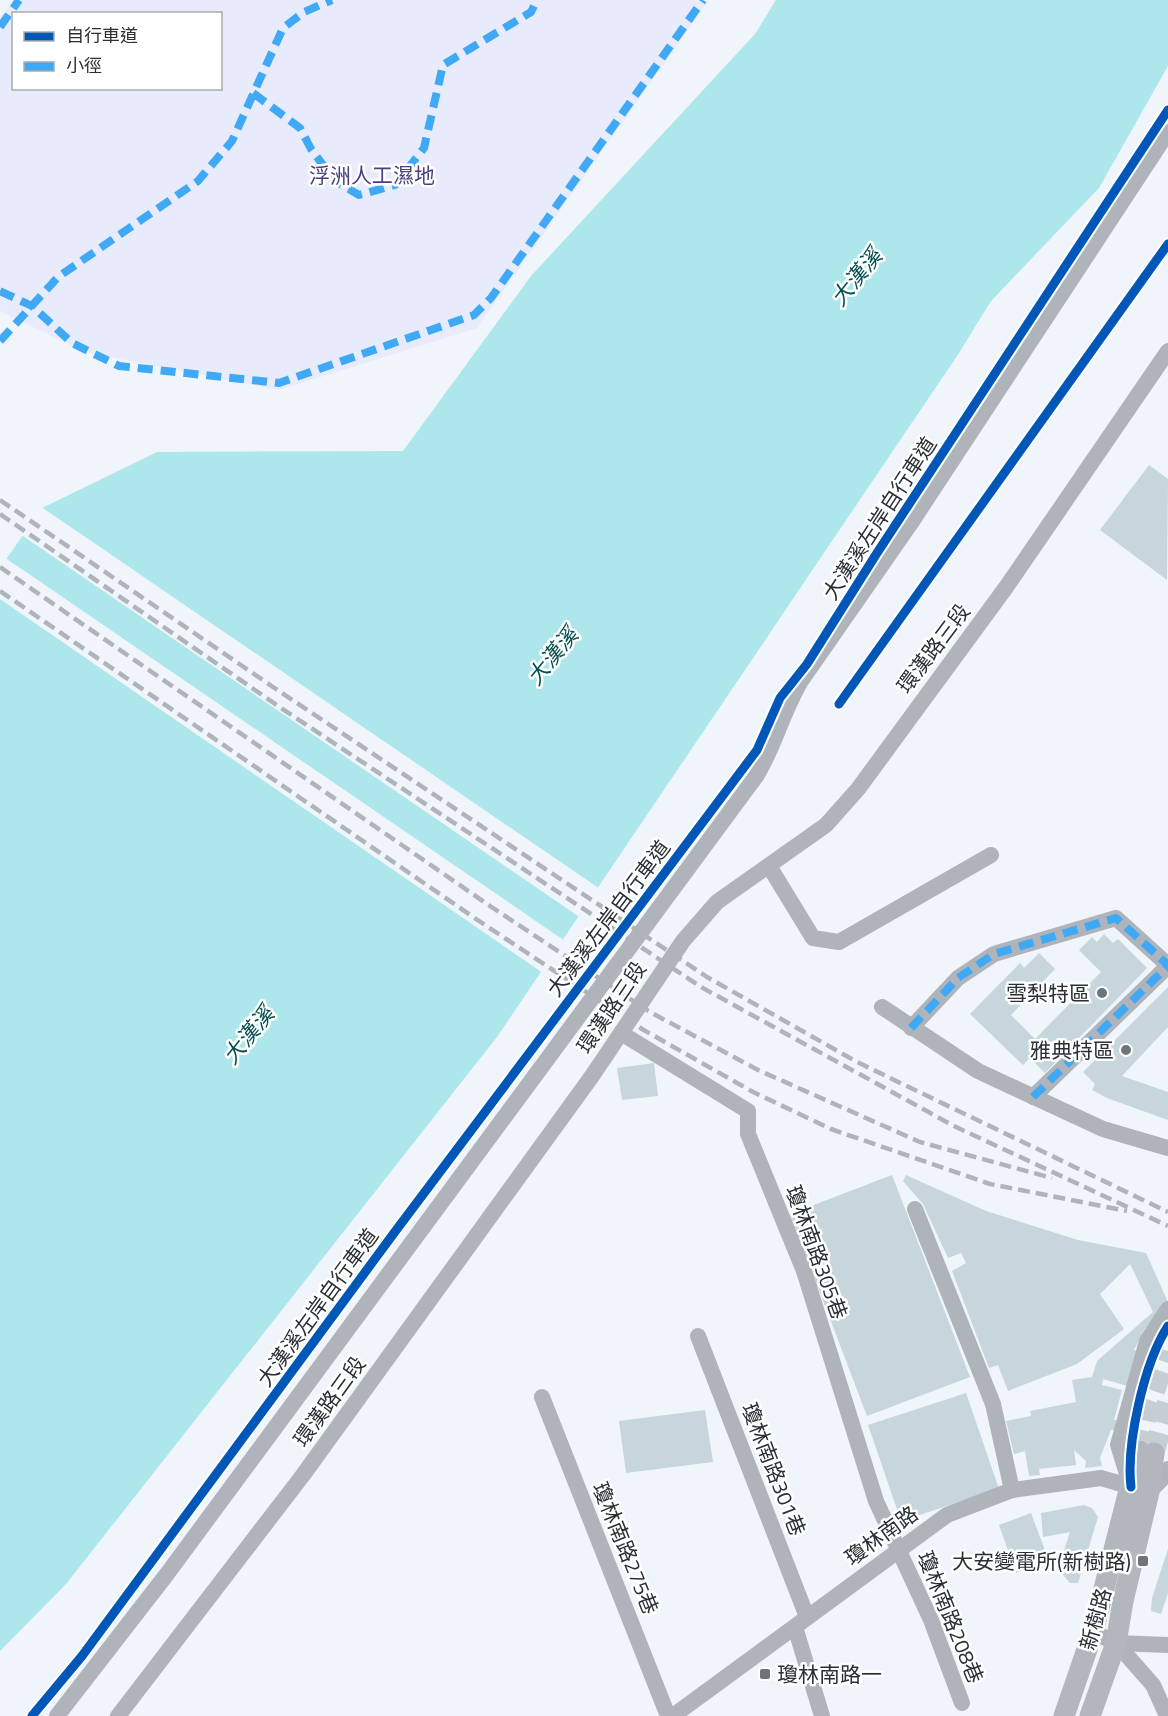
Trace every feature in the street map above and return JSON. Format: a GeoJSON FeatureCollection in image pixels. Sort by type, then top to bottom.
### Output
{"type":"FeatureCollection","features":[{"type":"Feature","properties":{"kind":"main road","name":"新樹路"},"geometry":{"type":"LineString","coordinates":[[1090,1716],[1116,1643],[1147,1452]]}},
{"type":"Feature","properties":{"kind":"main road","name":"新樹路"},"geometry":{"type":"LineString","coordinates":[[1064,1716],[1140,1489]]}},
{"type":"Feature","properties":{"kind":"street"},"geometry":{"type":"LineString","coordinates":[[57,1716],[167,1574],[757,775],[766,759],[789,700],[801,681],[911,523],[1168,132]]}},
{"type":"Feature","properties":{"kind":"street","name":"環漢路三段"},"geometry":{"type":"LineString","coordinates":[[118,1716],[303,1475],[621,1034],[682,941],[717,902],[826,825],[858,789],[1007,586],[1168,351]]}},
{"type":"Feature","properties":{"kind":"street"},"geometry":{"type":"LineString","coordinates":[[769,866],[813,938],[839,942],[991,855]]}},
{"type":"Feature","properties":{"kind":"street"},"geometry":{"type":"LineString","coordinates":[[911,1028],[958,978],[994,954],[1116,918],[1168,966],[1033,1097]]}},
{"type":"Feature","properties":{"kind":"street"},"geometry":{"type":"LineString","coordinates":[[882,1007],[978,1071],[1103,1129],[1168,1148]]}},
{"type":"Feature","properties":{"kind":"street","name":"瓊林南路305巷"},"geometry":{"type":"LineString","coordinates":[[621,1034],[748,1111],[748,1134],[804,1271],[876,1501],[898,1548]]}},
{"type":"Feature","properties":{"kind":"street"},"geometry":{"type":"LineString","coordinates":[[915,1209],[993,1404],[1011,1490]]}},
{"type":"Feature","properties":{"kind":"street"},"geometry":{"type":"LineString","coordinates":[[1168,1309],[1147,1341],[1118,1445],[1140,1489],[1166,1475],[1168,1469]]}},
{"type":"Feature","properties":{"kind":"street","name":"瓊林南路301巷"},"geometry":{"type":"LineString","coordinates":[[698,1336],[801,1622],[822,1716]]}},
{"type":"Feature","properties":{"kind":"street","name":"瓊林南路275巷"},"geometry":{"type":"LineString","coordinates":[[542,1397],[668,1716]]}},
{"type":"Feature","properties":{"kind":"street","name":"瓊林南路"},"geometry":{"type":"LineString","coordinates":[[673,1716],[898,1548],[947,1515],[1011,1490],[1101,1478],[1140,1489]]}},
{"type":"Feature","properties":{"kind":"street","name":"瓊林南路208巷"},"geometry":{"type":"LineString","coordinates":[[898,1548],[931,1620],[962,1702]]}},
{"type":"Feature","properties":{"kind":"street"},"geometry":{"type":"LineString","coordinates":[[1093,1632],[1116,1643],[1153,1685],[1167,1716]]}},
{"type":"Feature","properties":{"kind":"street"},"geometry":{"type":"LineString","coordinates":[[1116,1643],[1168,1645]]}},
{"type":"Feature","properties":{"kind":"green space","name":"浮洲人工濕地"},"geometry":{"type":"Polygon","coordinates":[[[14,0],[709,0],[477,328],[279,390],[85,352],[0,311],[0,17],[14,0]]]}},
{"type":"Feature","properties":{"kind":"water","name":"大漢溪"},"geometry":{"type":"Polygon","coordinates":[[[776,0],[1168,0],[1168,66],[1099,188],[991,301],[959,353],[497,1037],[66,1584],[0,1651],[0,568],[42,508],[157,452],[403,451],[531,276],[755,34],[776,0]]]}},
{"type":"Feature","properties":{"kind":"pier"},"geometry":{"type":"Polygon","coordinates":[[[40,506],[600,889],[581,918],[20,534],[40,506]]]}},
{"type":"Feature","properties":{"kind":"pier"},"geometry":{"type":"Polygon","coordinates":[[[4,557],[565,941],[543,973],[0,599],[0,563],[4,557]]]}},
{"type":"Feature","properties":{"kind":"building"},"geometry":{"type":"Polygon","coordinates":[[[1149,465],[1168,479],[1167,580],[1100,530],[1149,465]]]}},
{"type":"Feature","properties":{"kind":"building","name":"雪梨特區"},"geometry":{"type":"Polygon","coordinates":[[[1104,934],[1113,943],[1118,939],[1147,968],[1045,1073],[1030,1058],[1023,1065],[970,1014],[1020,963],[1024,968],[1039,953],[1055,969],[1011,1015],[1035,1039],[1101,972],[1079,950],[1092,937],[1097,942],[1104,934]]]}},
{"type":"Feature","properties":{"kind":"building","name":"雅典特區"},"geometry":{"type":"Polygon","coordinates":[[[1168,987],[1168,1027],[1122,1076],[1168,1092],[1168,1120],[1107,1098],[1092,1090],[1095,1084],[1083,1072],[1168,987]]]}},
{"type":"Feature","properties":{"kind":"building"},"geometry":{"type":"Polygon","coordinates":[[[654,1063],[658,1096],[622,1100],[617,1068],[654,1063]]]}},
{"type":"Feature","properties":{"kind":"building"},"geometry":{"type":"Polygon","coordinates":[[[892,1175],[970,1377],[867,1416],[790,1214],[892,1175]]]}},
{"type":"Feature","properties":{"kind":"building"},"geometry":{"type":"Polygon","coordinates":[[[906,1175],[986,1211],[1078,1240],[1146,1253],[1168,1302],[1144,1330],[1134,1350],[1140,1352],[1131,1387],[1103,1379],[1102,1385],[1122,1390],[1114,1420],[1117,1420],[1115,1430],[1111,1430],[1100,1458],[1102,1466],[1085,1468],[1086,1461],[1074,1450],[1076,1465],[1039,1469],[1040,1475],[1029,1476],[1025,1451],[1014,1454],[1006,1421],[1031,1416],[1030,1411],[1076,1402],[1072,1380],[1092,1377],[1097,1361],[1153,1312],[1130,1264],[1100,1294],[1124,1329],[1077,1364],[1008,1391],[998,1365],[989,1368],[952,1271],[966,1263],[961,1253],[948,1258],[923,1204],[903,1181],[906,1175]]]}},
{"type":"Feature","properties":{"kind":"building"},"geometry":{"type":"Polygon","coordinates":[[[966,1393],[999,1489],[901,1521],[868,1425],[966,1393]]]}},
{"type":"Feature","properties":{"kind":"building"},"geometry":{"type":"Polygon","coordinates":[[[705,1410],[713,1462],[626,1473],[619,1421],[705,1410]]]}},
{"type":"Feature","properties":{"kind":"building"},"geometry":{"type":"Polygon","coordinates":[[[1084,1505],[1092,1508],[1098,1517],[1078,1583],[1070,1583],[1058,1569],[1070,1532],[1043,1537],[1041,1513],[1084,1505]]]}},
{"type":"Feature","properties":{"kind":"building"},"geometry":{"type":"Polygon","coordinates":[[[1031,1513],[1049,1561],[1016,1573],[999,1525],[1031,1513]]]}},
{"type":"Feature","properties":{"kind":"building"},"geometry":{"type":"Polygon","coordinates":[[[1168,1549],[1168,1593],[1161,1614],[1151,1611],[1152,1598],[1168,1549]]]}},
{"type":"Feature","properties":{"kind":"tunnel"},"geometry":{"type":"LineString","coordinates":[[1139,1451],[1147,1413],[1168,1351]]}},
{"type":"Feature","properties":{"kind":"tunnel"},"geometry":{"type":"LineString","coordinates":[[1154,1453],[1168,1401]]}},
{"type":"Feature","properties":{"kind":"railway"},"geometry":{"type":"LineString","coordinates":[[0,500],[273,687],[707,977],[857,1062],[1168,1212]]}},
{"type":"Feature","properties":{"kind":"railway"},"geometry":{"type":"LineString","coordinates":[[0,514],[281,708],[701,987],[954,1126],[1168,1226]]}},
{"type":"Feature","properties":{"kind":"railway"},"geometry":{"type":"LineString","coordinates":[[0,567],[490,906],[650,1012],[758,1070],[920,1142],[1052,1178]]}},
{"type":"Feature","properties":{"kind":"railway"},"geometry":{"type":"LineString","coordinates":[[0,591],[479,921],[642,1029],[753,1092],[831,1129],[990,1184],[1127,1211]]}},
{"type":"Feature","properties":{"kind":"marked path"},"geometry":{"type":"LineString","coordinates":[[0,27],[19,0]]}},
{"type":"Feature","properties":{"kind":"marked path"},"geometry":{"type":"LineString","coordinates":[[0,341],[58,277],[198,181],[232,141],[283,28],[304,12],[332,0]]}},
{"type":"Feature","properties":{"kind":"marked path"},"geometry":{"type":"LineString","coordinates":[[253,93],[300,128],[311,149],[335,181],[359,195],[395,185],[424,148],[443,65],[531,12],[537,0]]}},
{"type":"Feature","properties":{"kind":"marked path"},"geometry":{"type":"LineString","coordinates":[[0,291],[32,306],[72,343],[119,366],[279,383],[474,315],[491,298],[703,0]]}},
{"type":"Feature","properties":{"kind":"marked path"},"geometry":{"type":"LineString","coordinates":[[911,1028],[958,978],[994,954],[1116,918],[1168,965]]}},
{"type":"Feature","properties":{"kind":"marked path"},"geometry":{"type":"LineString","coordinates":[[1033,1097],[1168,966]]}},
{"type":"Feature","properties":{"kind":"cycle path","name":"大漢溪左岸自行車道"},"geometry":{"type":"LineString","coordinates":[[32,1716],[82,1656],[394,1233],[757,750],[780,698],[807,664],[877,553],[1168,110]]}},
{"type":"Feature","properties":{"kind":"cycle path"},"geometry":{"type":"LineString","coordinates":[[839,704],[1168,244]]}},
{"type":"Feature","properties":{"kind":"cycle path"},"geometry":{"type":"LineString","coordinates":[[1131,1487],[1131,1449],[1144,1382],[1159,1342],[1168,1326]]}},
{"type":"Feature","properties":{"kind":"place","name":"雪梨特區"},"geometry":{"type":"Point","coordinates":[1102,993]}},
{"type":"Feature","properties":{"kind":"place","name":"雅典特區"},"geometry":{"type":"Point","coordinates":[1126,1050]}},
{"type":"Feature","properties":{"kind":"place","name":"大安變電所(新樹路)"},"geometry":{"type":"Point","coordinates":[1143,1561]}},
{"type":"Feature","properties":{"kind":"place","name":"瓊林南路一"},"geometry":{"type":"Point","coordinates":[765,1674]}}]}
